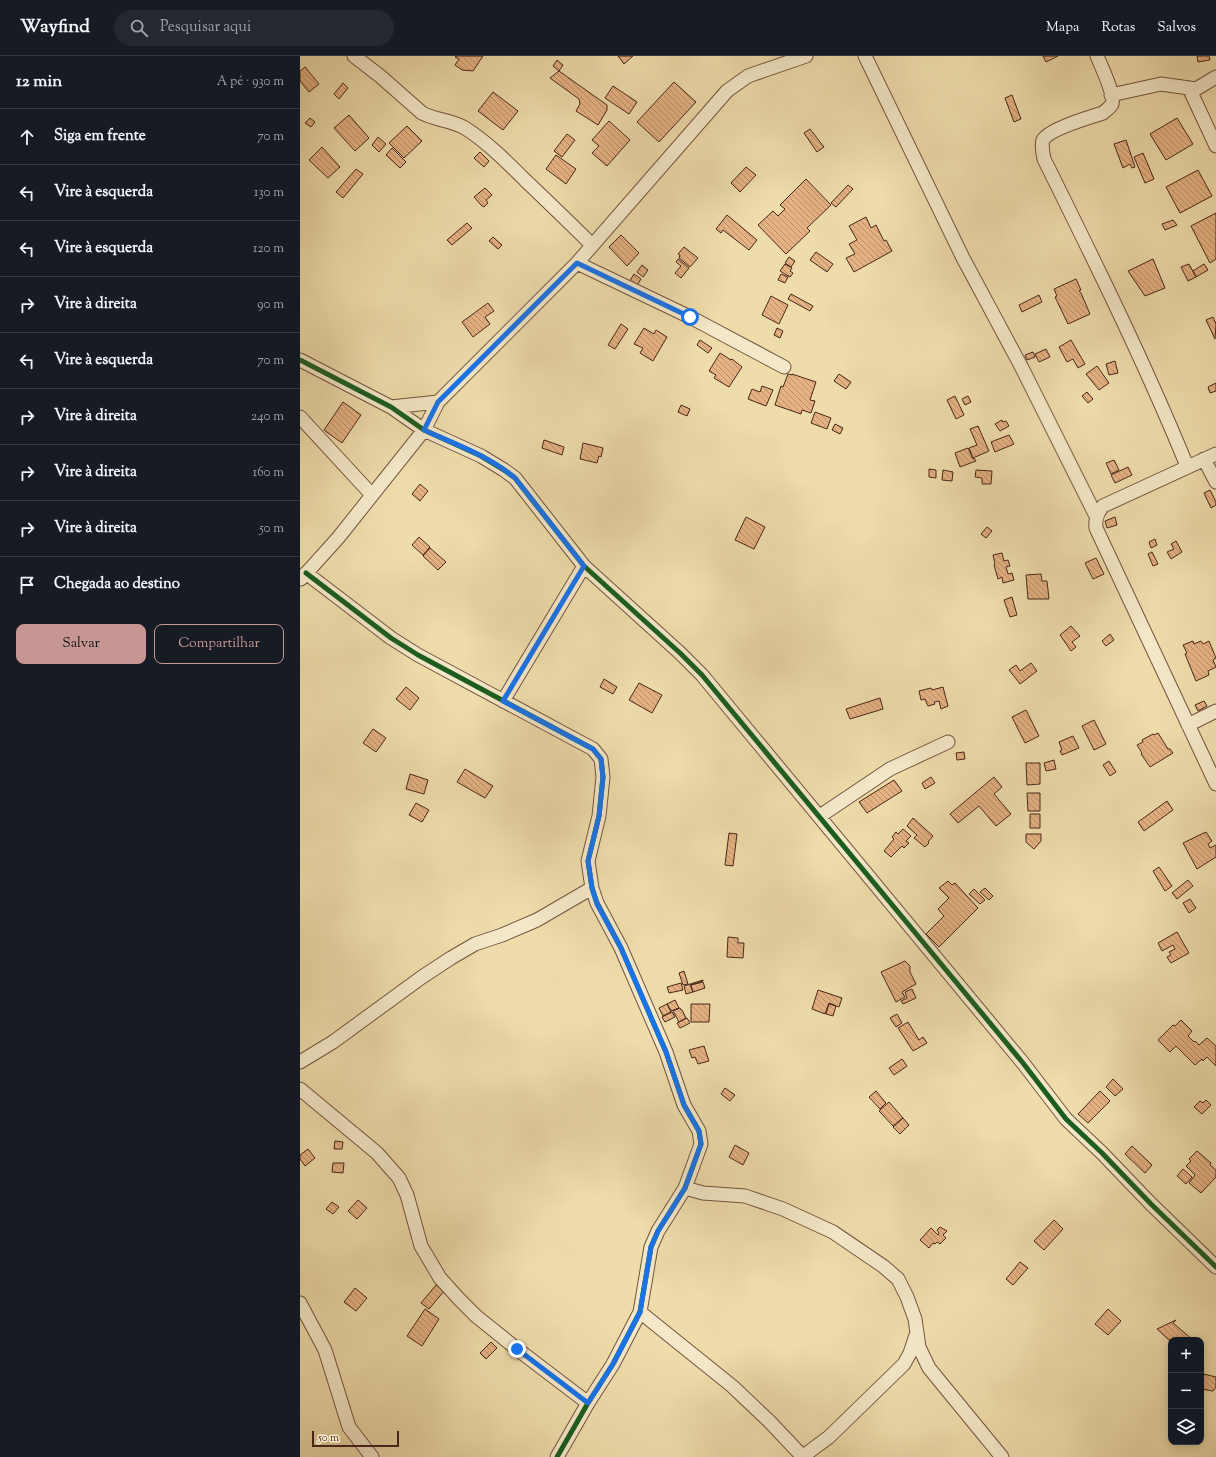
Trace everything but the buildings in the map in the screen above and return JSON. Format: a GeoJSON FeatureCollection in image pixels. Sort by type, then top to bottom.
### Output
{"type":"FeatureCollection","features":[{"type":"Feature","properties":{"kind":"street"},"geometry":{"type":"LineString","coordinates":[[354,56],[380,76],[422,113],[429,117],[447,121],[463,127],[476,135],[507,162],[592,245]]}},
{"type":"Feature","properties":{"kind":"street"},"geometry":{"type":"LineString","coordinates":[[557,1457],[588,1403],[613,1364],[640,1312],[651,1247],[658,1231],[685,1188],[701,1144],[699,1131],[684,1105],[666,1052],[621,948],[602,914],[592,888],[588,861],[599,816],[603,777],[601,759],[593,749],[418,655],[303,577],[338,538],[424,430],[438,402],[577,263],[727,91],[748,76],[806,56]]}},
{"type":"Feature","properties":{"kind":"street"},"geometry":{"type":"LineString","coordinates":[[865,56],[963,258],[1022,368],[1096,516],[1096,528],[1216,784]]}},
{"type":"Feature","properties":{"kind":"street"},"geometry":{"type":"LineString","coordinates":[[1097,56],[1111,95],[1112,103],[1103,113],[1055,130],[1046,136],[1042,142],[1044,159],[1134,345],[1164,410],[1187,466]]}},
{"type":"Feature","properties":{"kind":"street"},"geometry":{"type":"LineString","coordinates":[[1111,95],[1161,84],[1196,89],[1216,77]]}},
{"type":"Feature","properties":{"kind":"street"},"geometry":{"type":"LineString","coordinates":[[1189,88],[1216,146]]}},
{"type":"Feature","properties":{"kind":"street"},"geometry":{"type":"LineString","coordinates":[[577,263],[690,317],[784,367]]}},
{"type":"Feature","properties":{"kind":"street"},"geometry":{"type":"LineString","coordinates":[[300,360],[391,407],[424,430],[481,456],[515,478],[584,566],[680,653],[702,675],[1023,1062],[1066,1119],[1216,1267]]}},
{"type":"Feature","properties":{"kind":"street"},"geometry":{"type":"LineString","coordinates":[[391,407],[438,402]]}},
{"type":"Feature","properties":{"kind":"street"},"geometry":{"type":"LineString","coordinates":[[300,417],[372,496]]}},
{"type":"Feature","properties":{"kind":"street"},"geometry":{"type":"LineString","coordinates":[[1096,516],[1103,506],[1210,456],[1216,482]]}},
{"type":"Feature","properties":{"kind":"street"},"geometry":{"type":"LineString","coordinates":[[503,701],[584,566]]}},
{"type":"Feature","properties":{"kind":"street"},"geometry":{"type":"LineString","coordinates":[[1188,725],[1216,711]]}},
{"type":"Feature","properties":{"kind":"street"},"geometry":{"type":"LineString","coordinates":[[820,816],[890,769],[948,742]]}},
{"type":"Feature","properties":{"kind":"street"},"geometry":{"type":"LineString","coordinates":[[300,1062],[333,1042],[422,977],[451,958],[475,944],[502,935],[537,920],[592,888]]}},
{"type":"Feature","properties":{"kind":"street"},"geometry":{"type":"LineString","coordinates":[[300,1089],[376,1153],[399,1178],[407,1195],[422,1246],[440,1278],[459,1300],[476,1316],[511,1344],[588,1403]]}},
{"type":"Feature","properties":{"kind":"street"},"geometry":{"type":"LineString","coordinates":[[685,1188],[703,1193],[745,1196],[783,1209],[833,1232],[883,1266],[898,1279],[907,1297],[915,1319],[919,1347],[929,1368],[1002,1457]]}},
{"type":"Feature","properties":{"kind":"street"},"geometry":{"type":"LineString","coordinates":[[300,1303],[325,1350],[349,1427],[366,1447],[372,1457]]}},
{"type":"Feature","properties":{"kind":"street"},"geometry":{"type":"LineString","coordinates":[[640,1312],[732,1386],[770,1422],[802,1457],[829,1437],[904,1364],[910,1353],[917,1331]]}},
{"type":"Feature","properties":{"kind":"cycle path"},"geometry":{"type":"LineString","coordinates":[[300,360],[391,407],[424,430],[481,456],[515,478],[584,566],[680,653],[702,675],[1023,1063],[1066,1119],[1216,1267]]}},
{"type":"Feature","properties":{"kind":"cycle path"},"geometry":{"type":"LineString","coordinates":[[306,573],[391,638],[418,655],[593,749],[601,759],[603,777],[599,816],[588,861],[592,888],[597,903],[621,948],[666,1052],[684,1105],[699,1131],[701,1144],[685,1188],[658,1231],[651,1247],[640,1312],[613,1364],[588,1403],[557,1457]]}},
{"type":"Feature","properties":{"kind":"route"},"geometry":{"type":"LineString","coordinates":[[517,1349],[588,1403],[613,1364],[640,1312],[651,1247],[658,1231],[685,1188],[701,1144],[699,1131],[684,1105],[666,1052],[621,948],[597,904],[592,888],[588,872],[588,861],[599,816],[603,777],[601,759],[593,749],[503,701],[584,566],[568,548],[515,478],[481,456],[424,430],[438,402],[577,263],[690,317]]}}]}
